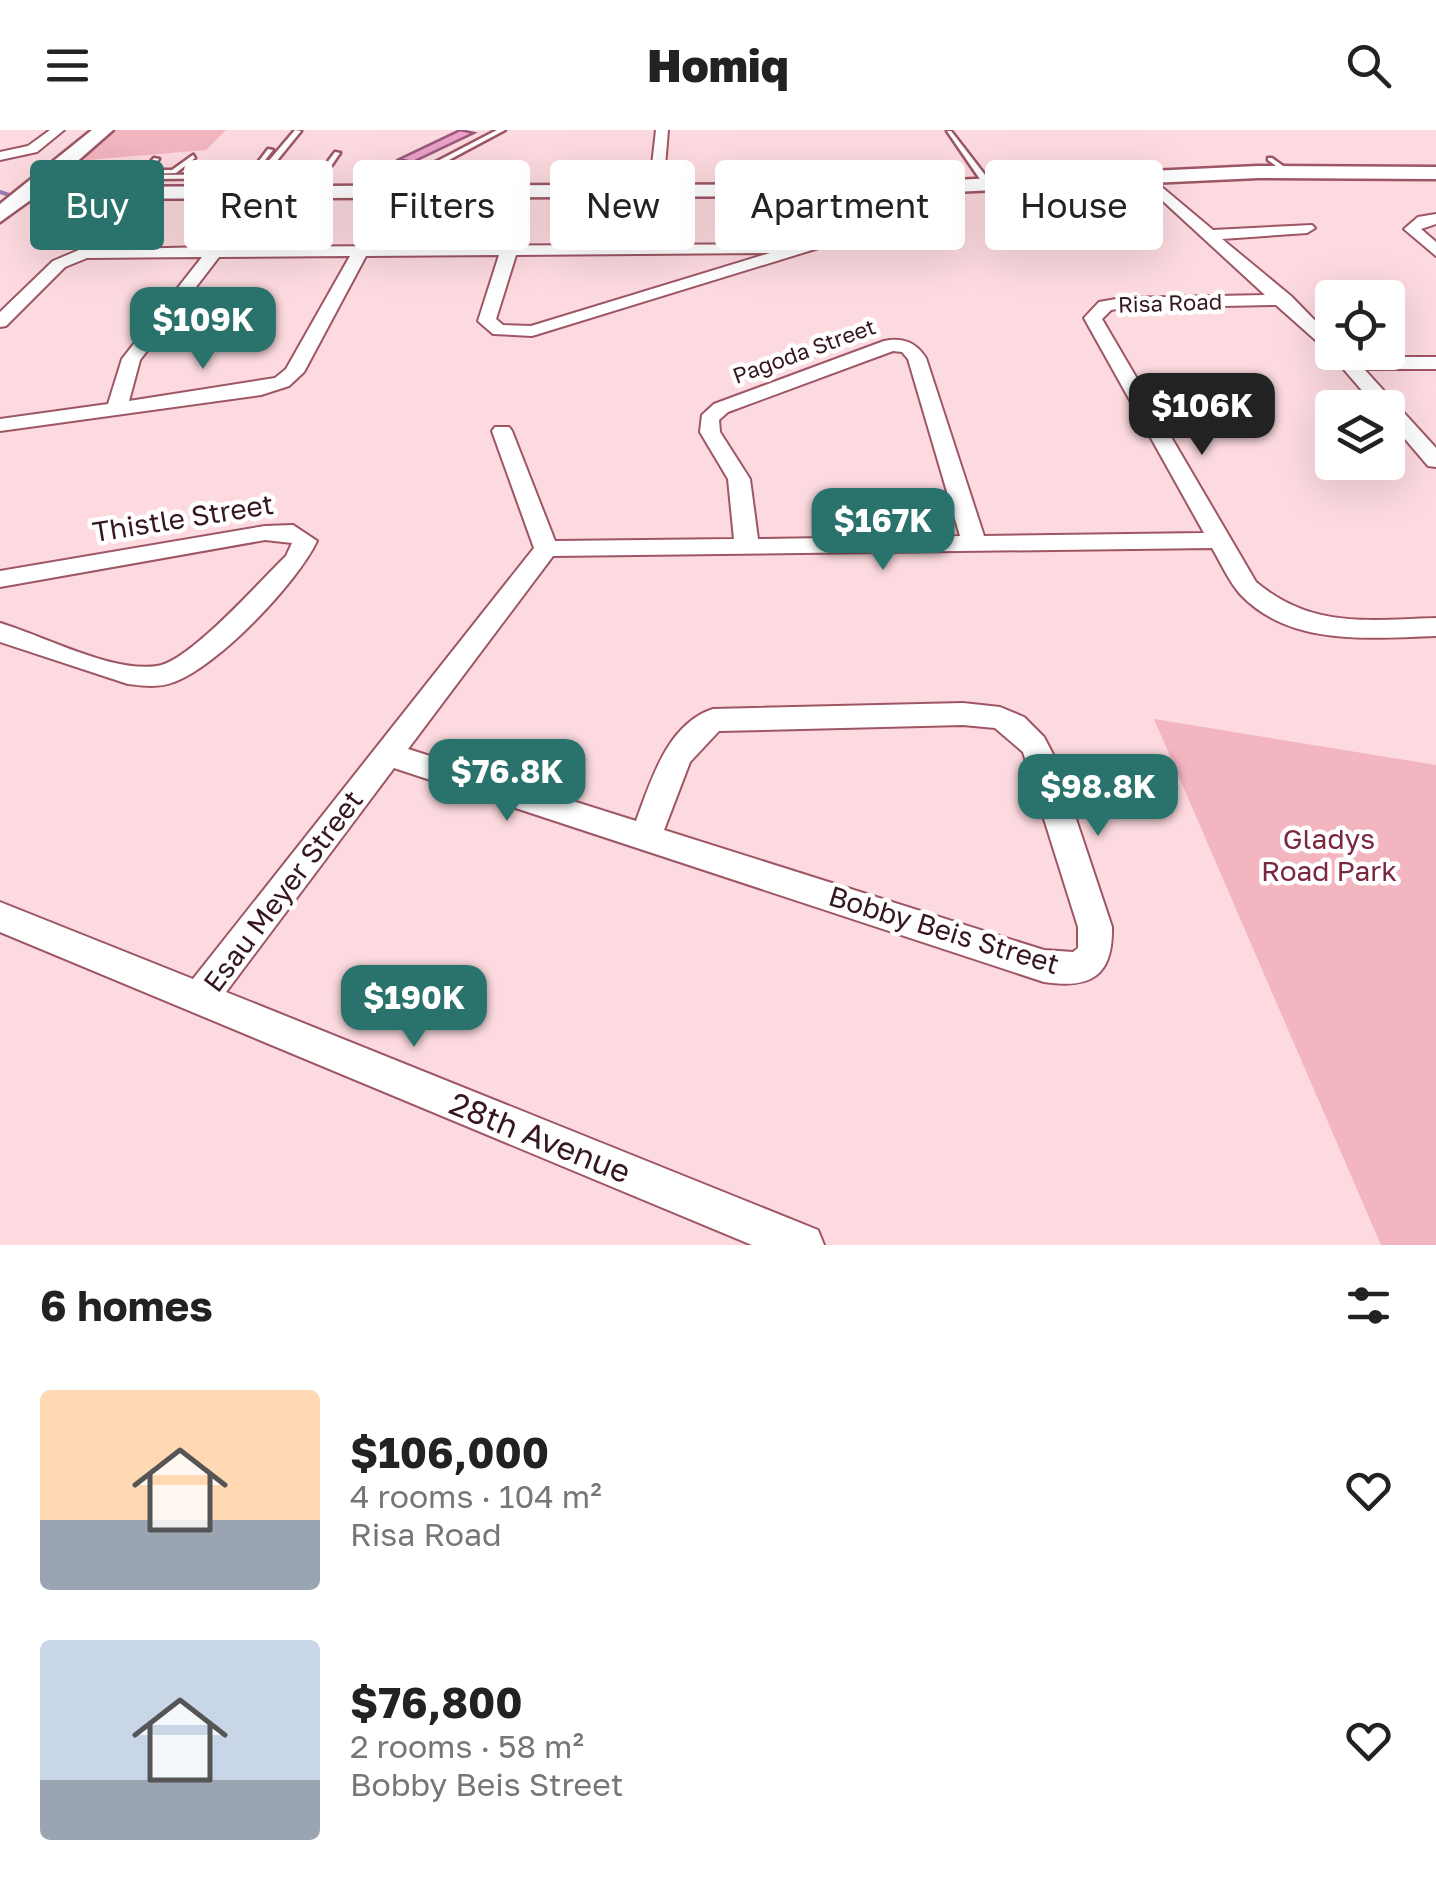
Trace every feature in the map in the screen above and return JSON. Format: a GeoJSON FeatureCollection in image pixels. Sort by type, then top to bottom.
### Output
{"type":"FeatureCollection","features":[{"type":"Feature","properties":{"kind":"street"},"geometry":{"type":"LineString","coordinates":[[0,156],[32,148],[58,130]]}},
{"type":"Feature","properties":{"kind":"street"},"geometry":{"type":"LineString","coordinates":[[0,215],[104,130]]}},
{"type":"Feature","properties":{"kind":"street"},"geometry":{"type":"LineString","coordinates":[[659,160],[662,130]]}},
{"type":"Feature","properties":{"kind":"street"},"geometry":{"type":"LineString","coordinates":[[1163,175],[1278,165],[1436,172]]}},
{"type":"Feature","properties":{"kind":"street"},"geometry":{"type":"LineString","coordinates":[[1163,193],[1315,330]]}},
{"type":"Feature","properties":{"kind":"street"},"geometry":{"type":"LineString","coordinates":[[1436,219],[1422,220],[1412,228],[1436,251]]}},
{"type":"Feature","properties":{"kind":"street"},"geometry":{"type":"LineString","coordinates":[[1211,235],[1307,228]]}},
{"type":"Feature","properties":{"kind":"street"},"geometry":{"type":"LineString","coordinates":[[530,250],[715,249]]}},
{"type":"Feature","properties":{"kind":"street"},"geometry":{"type":"LineString","coordinates":[[0,322],[59,264],[77,254],[509,250],[488,321],[499,330],[521,332],[547,328],[790,250]]}},
{"type":"Feature","properties":{"kind":"street"},"geometry":{"type":"LineString","coordinates":[[0,425],[261,389],[282,382],[300,363],[361,251]]}},
{"type":"Feature","properties":{"kind":"street"},"geometry":{"type":"LineString","coordinates":[[117,409],[131,359],[216,252]]}},
{"type":"Feature","properties":{"kind":"street","name":"Risa Road"},"geometry":{"type":"LineString","coordinates":[[1285,300],[1122,303],[1105,306],[1093,318],[1247,587],[1275,612],[1294,622],[1347,628],[1436,627]]}},
{"type":"Feature","properties":{"kind":"street","name":"Pagoda Street"},"geometry":{"type":"LineString","coordinates":[[747,547],[739,479],[710,432],[709,418],[720,408],[891,345],[908,347],[917,358],[975,545]]}},
{"type":"Feature","properties":{"kind":"street"},"geometry":{"type":"LineString","coordinates":[[1405,360],[1436,363]]}},
{"type":"Feature","properties":{"kind":"street"},"geometry":{"type":"LineString","coordinates":[[1353,370],[1436,462]]}},
{"type":"Feature","properties":{"kind":"street"},"geometry":{"type":"LineString","coordinates":[[502,431],[546,549],[1220,540]]}},
{"type":"Feature","properties":{"kind":"street","name":"Thistle Street"},"geometry":{"type":"LineString","coordinates":[[0,579],[264,533],[293,532],[305,541],[304,549],[288,567],[194,658],[172,674],[141,676],[0,632]]}},
{"type":"Feature","properties":{"kind":"street","name":"Esau Meyer Street"},"geometry":{"type":"LineString","coordinates":[[200,1000],[546,549]]}},
{"type":"Feature","properties":{"kind":"street","name":"Bobby Beis Street"},"geometry":{"type":"LineString","coordinates":[[387,754],[1044,966],[1069,970],[1086,966],[1096,954],[1094,928],[1042,762],[1025,733],[1000,718],[912,714],[713,720],[692,734],[672,770],[646,836]]}},
{"type":"Feature","properties":{"kind":"street","name":"28th Avenue"},"geometry":{"type":"LineString","coordinates":[[0,917],[740,1233],[803,1245]]}},
{"type":"Feature","properties":{"kind":"lane"},"geometry":{"type":"LineString","coordinates":[[445,160],[502,130]]}},
{"type":"Feature","properties":{"kind":"lane"},"geometry":{"type":"LineString","coordinates":[[273,160],[298,131]]}},
{"type":"Feature","properties":{"kind":"lane"},"geometry":{"type":"LineString","coordinates":[[949,132],[985,181]]}},
{"type":"Feature","properties":{"kind":"lane"},"geometry":{"type":"LineString","coordinates":[[264,160],[270,150]]}},
{"type":"Feature","properties":{"kind":"lane"},"geometry":{"type":"LineString","coordinates":[[332,160],[337,153]]}},
{"type":"Feature","properties":{"kind":"lane"},"geometry":{"type":"LineString","coordinates":[[164,173],[180,170],[193,158]]}},
{"type":"Feature","properties":{"kind":"green space"},"geometry":{"type":"Polygon","coordinates":[[[113,130],[226,130],[206,150],[76,160],[113,130]]]}},
{"type":"Feature","properties":{"kind":"green space","name":"Gladys Road Park"},"geometry":{"type":"Polygon","coordinates":[[[1154,719],[1436,765],[1436,1245],[1381,1245],[1154,719]]]}},
{"type":"Feature","properties":{"kind":"building"},"geometry":{"type":"Polygon","coordinates":[[[460,130],[474,133],[417,160],[399,159],[460,130]]]}},
{"type":"Feature","properties":{"kind":"waterway"},"geometry":{"type":"LineString","coordinates":[[0,192],[12,196]]}}]}
